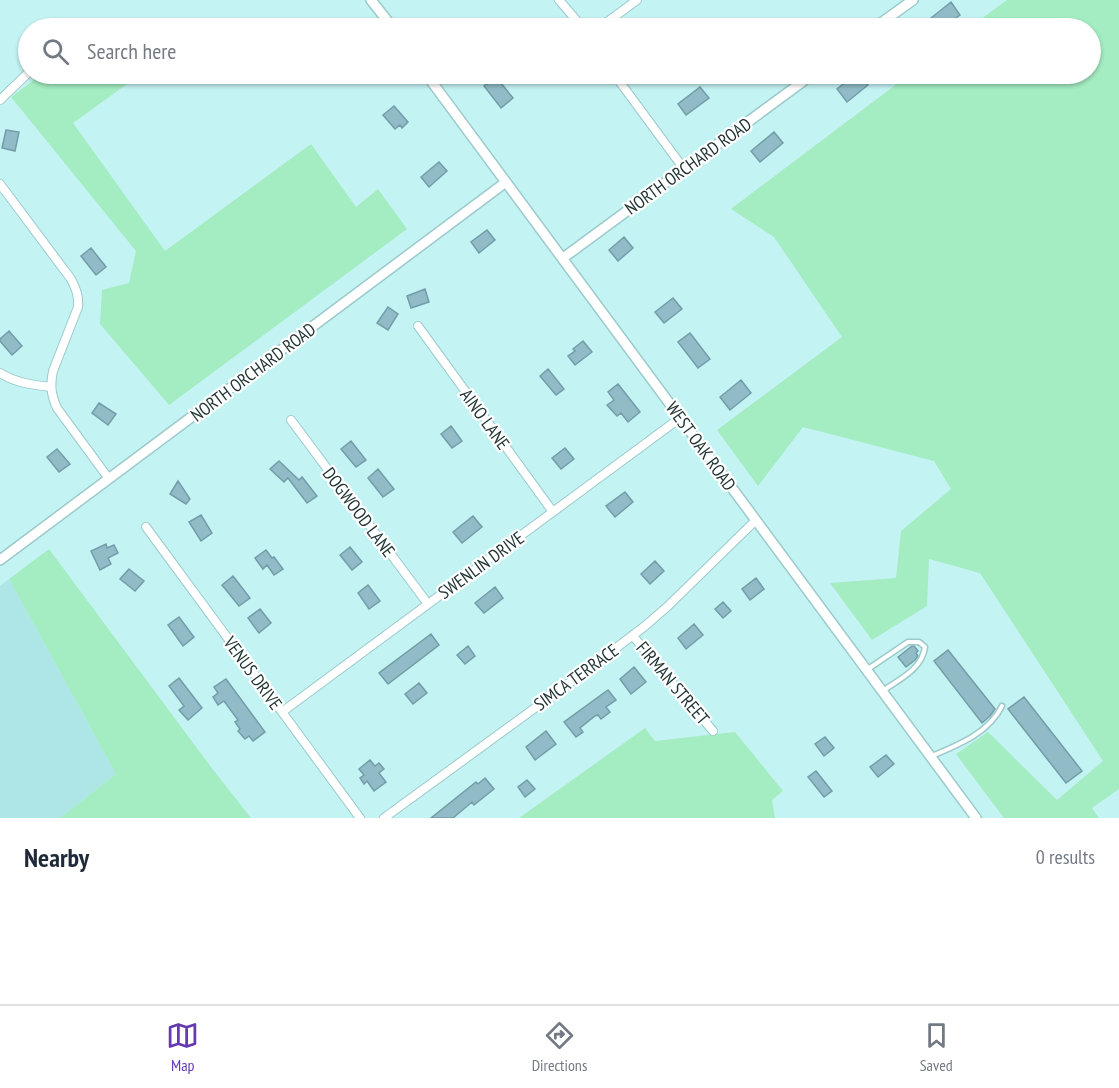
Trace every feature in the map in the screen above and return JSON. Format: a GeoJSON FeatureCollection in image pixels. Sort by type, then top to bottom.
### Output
{"type":"FeatureCollection","features":[{"type":"Feature","properties":{"kind":"street"},"geometry":{"type":"LineString","coordinates":[[371,0],[385,18]]}},
{"type":"Feature","properties":{"kind":"street"},"geometry":{"type":"LineString","coordinates":[[559,0],[574,18]]}},
{"type":"Feature","properties":{"kind":"street"},"geometry":{"type":"LineString","coordinates":[[613,18],[637,0]]}},
{"type":"Feature","properties":{"kind":"street"},"geometry":{"type":"LineString","coordinates":[[888,18],[913,0]]}},
{"type":"Feature","properties":{"kind":"street"},"geometry":{"type":"LineString","coordinates":[[0,100],[18,83]]}},
{"type":"Feature","properties":{"kind":"street","name":"WEST OAK ROAD"},"geometry":{"type":"LineString","coordinates":[[433,84],[976,818]]}},
{"type":"Feature","properties":{"kind":"street"},"geometry":{"type":"LineString","coordinates":[[621,84],[684,169]]}},
{"type":"Feature","properties":{"kind":"street","name":"NORTH ORCHARD ROAD"},"geometry":{"type":"LineString","coordinates":[[563,258],[799,84]]}},
{"type":"Feature","properties":{"kind":"street","name":"NORTH ORCHARD ROAD"},"geometry":{"type":"LineString","coordinates":[[0,560],[506,182]]}},
{"type":"Feature","properties":{"kind":"street"},"geometry":{"type":"LineString","coordinates":[[0,184],[71,279],[78,297],[78,307],[53,371],[51,395],[57,408],[109,479]]}},
{"type":"Feature","properties":{"kind":"street","name":"AINO LANE"},"geometry":{"type":"LineString","coordinates":[[418,326],[553,512]]}},
{"type":"Feature","properties":{"kind":"street"},"geometry":{"type":"LineString","coordinates":[[0,373],[21,383],[51,387]]}},
{"type":"Feature","properties":{"kind":"street","name":"SWENLIN DRIVE"},"geometry":{"type":"LineString","coordinates":[[282,712],[680,418]]}},
{"type":"Feature","properties":{"kind":"street","name":"DOGWOOD LANE"},"geometry":{"type":"LineString","coordinates":[[291,420],[428,604]]}},
{"type":"Feature","properties":{"kind":"street","name":"SIMCA TERRACE"},"geometry":{"type":"LineString","coordinates":[[384,818],[633,636],[668,606],[756,520]]}},
{"type":"Feature","properties":{"kind":"street","name":"VENUS DRIVE"},"geometry":{"type":"LineString","coordinates":[[146,527],[360,818]]}},
{"type":"Feature","properties":{"kind":"street","name":"FIRMAN STREET"},"geometry":{"type":"LineString","coordinates":[[633,636],[713,731]]}},
{"type":"Feature","properties":{"kind":"lane"},"geometry":{"type":"LineString","coordinates":[[867,670],[908,642],[919,642],[925,647],[924,656],[919,664],[883,691]]}},
{"type":"Feature","properties":{"kind":"lane"},"geometry":{"type":"LineString","coordinates":[[931,757],[957,745],[986,727],[997,716],[1002,705]]}},
{"type":"Feature","properties":{"kind":"shaded area"},"geometry":{"type":"Polygon","coordinates":[[[9,579],[116,774],[60,818],[0,818],[0,586],[9,579]]]}},
{"type":"Feature","properties":{"kind":"green space"},"geometry":{"type":"Polygon","coordinates":[[[1007,0],[1119,0],[1119,789],[1092,808],[1099,818],[1004,818],[956,754],[988,732],[1057,800],[1103,761],[980,573],[929,559],[927,606],[872,640],[830,583],[896,578],[901,531],[951,489],[934,461],[803,427],[758,486],[717,430],[842,337],[774,237],[731,209],[897,84],[1101,84],[1101,18],[983,18],[1007,0]]]}},
{"type":"Feature","properties":{"kind":"green space"},"geometry":{"type":"Polygon","coordinates":[[[29,84],[127,84],[73,123],[165,251],[311,144],[356,207],[378,189],[407,229],[169,405],[100,324],[102,290],[129,283],[136,251],[11,97],[29,84]]]}},
{"type":"Feature","properties":{"kind":"green space"},"geometry":{"type":"Polygon","coordinates":[[[49,549],[251,818],[60,818],[116,774],[9,579],[49,549]]]}},
{"type":"Feature","properties":{"kind":"green space"},"geometry":{"type":"Polygon","coordinates":[[[645,728],[655,741],[735,732],[783,791],[772,800],[775,818],[519,818],[645,728]]]}},
{"type":"Feature","properties":{"kind":"building"},"geometry":{"type":"Polygon","coordinates":[[[951,2],[960,15],[956,18],[931,18],[951,2]]]}},
{"type":"Feature","properties":{"kind":"building"},"geometry":{"type":"Polygon","coordinates":[[[502,84],[513,98],[501,108],[484,86],[502,84]]]}},
{"type":"Feature","properties":{"kind":"building"},"geometry":{"type":"Polygon","coordinates":[[[843,84],[868,85],[847,102],[837,89],[843,84]]]}},
{"type":"Feature","properties":{"kind":"building"},"geometry":{"type":"Polygon","coordinates":[[[700,87],[709,98],[686,115],[678,104],[700,87]]]}},
{"type":"Feature","properties":{"kind":"building"},"geometry":{"type":"Polygon","coordinates":[[[394,106],[408,122],[402,128],[400,125],[395,129],[383,115],[394,106]]]}},
{"type":"Feature","properties":{"kind":"building"},"geometry":{"type":"Polygon","coordinates":[[[6,130],[19,132],[15,151],[2,148],[6,130]]]}},
{"type":"Feature","properties":{"kind":"building"},"geometry":{"type":"Polygon","coordinates":[[[774,132],[783,143],[760,162],[751,151],[774,132]]]}},
{"type":"Feature","properties":{"kind":"building"},"geometry":{"type":"Polygon","coordinates":[[[439,162],[447,171],[429,187],[421,177],[439,162]]]}},
{"type":"Feature","properties":{"kind":"building"},"geometry":{"type":"Polygon","coordinates":[[[487,230],[495,240],[479,253],[471,242],[487,230]]]}},
{"type":"Feature","properties":{"kind":"building"},"geometry":{"type":"Polygon","coordinates":[[[624,237],[633,248],[618,261],[609,250],[624,237]]]}},
{"type":"Feature","properties":{"kind":"building"},"geometry":{"type":"Polygon","coordinates":[[[91,248],[106,267],[96,275],[81,256],[91,248]]]}},
{"type":"Feature","properties":{"kind":"building"},"geometry":{"type":"Polygon","coordinates":[[[425,289],[429,302],[411,308],[407,296],[425,289]]]}},
{"type":"Feature","properties":{"kind":"building"},"geometry":{"type":"Polygon","coordinates":[[[673,298],[682,309],[664,323],[655,312],[673,298]]]}},
{"type":"Feature","properties":{"kind":"building"},"geometry":{"type":"Polygon","coordinates":[[[388,307],[398,314],[388,330],[377,323],[388,307]]]}},
{"type":"Feature","properties":{"kind":"building"},"geometry":{"type":"Polygon","coordinates":[[[9,331],[22,346],[12,355],[0,341],[9,331]]]}},
{"type":"Feature","properties":{"kind":"building"},"geometry":{"type":"Polygon","coordinates":[[[690,333],[710,359],[698,368],[678,342],[690,333]]]}},
{"type":"Feature","properties":{"kind":"building"},"geometry":{"type":"Polygon","coordinates":[[[583,341],[592,352],[575,365],[568,356],[583,341]]]}},
{"type":"Feature","properties":{"kind":"building"},"geometry":{"type":"Polygon","coordinates":[[[548,369],[564,389],[556,395],[540,376],[548,369]]]}},
{"type":"Feature","properties":{"kind":"building"},"geometry":{"type":"Polygon","coordinates":[[[741,380],[751,393],[730,410],[720,397],[741,380]]]}},
{"type":"Feature","properties":{"kind":"building"},"geometry":{"type":"Polygon","coordinates":[[[618,384],[640,412],[628,422],[621,413],[617,416],[607,405],[614,400],[608,392],[618,384]]]}},
{"type":"Feature","properties":{"kind":"building"},"geometry":{"type":"Polygon","coordinates":[[[99,403],[116,414],[108,425],[92,413],[99,403]]]}},
{"type":"Feature","properties":{"kind":"building"},"geometry":{"type":"Polygon","coordinates":[[[451,426],[462,441],[452,448],[441,434],[451,426]]]}},
{"type":"Feature","properties":{"kind":"building"},"geometry":{"type":"Polygon","coordinates":[[[351,441],[366,460],[356,467],[341,449],[351,441]]]}},
{"type":"Feature","properties":{"kind":"building"},"geometry":{"type":"Polygon","coordinates":[[[565,448],[574,459],[561,469],[552,458],[565,448]]]}},
{"type":"Feature","properties":{"kind":"building"},"geometry":{"type":"Polygon","coordinates":[[[57,449],[70,464],[59,472],[47,457],[57,449]]]}},
{"type":"Feature","properties":{"kind":"building"},"geometry":{"type":"Polygon","coordinates":[[[279,461],[299,480],[302,477],[317,496],[307,503],[288,478],[284,482],[270,469],[279,461]]]}},
{"type":"Feature","properties":{"kind":"building"},"geometry":{"type":"Polygon","coordinates":[[[378,469],[394,489],[383,497],[368,478],[378,469]]]}},
{"type":"Feature","properties":{"kind":"building"},"geometry":{"type":"Polygon","coordinates":[[[178,481],[190,499],[186,504],[170,494],[178,481]]]}},
{"type":"Feature","properties":{"kind":"building"},"geometry":{"type":"Polygon","coordinates":[[[625,492],[633,502],[615,517],[606,506],[625,492]]]}},
{"type":"Feature","properties":{"kind":"building"},"geometry":{"type":"Polygon","coordinates":[[[201,515],[212,533],[201,541],[189,522],[201,515]]]}},
{"type":"Feature","properties":{"kind":"building"},"geometry":{"type":"Polygon","coordinates":[[[473,516],[482,527],[462,543],[453,532],[473,516]]]}},
{"type":"Feature","properties":{"kind":"building"},"geometry":{"type":"Polygon","coordinates":[[[106,544],[107,548],[114,545],[118,553],[108,558],[111,564],[100,570],[91,551],[106,544]]]}},
{"type":"Feature","properties":{"kind":"building"},"geometry":{"type":"Polygon","coordinates":[[[350,547],[362,562],[352,570],[340,555],[350,547]]]}},
{"type":"Feature","properties":{"kind":"building"},"geometry":{"type":"Polygon","coordinates":[[[266,550],[283,569],[274,575],[267,565],[263,569],[255,558],[266,550]]]}},
{"type":"Feature","properties":{"kind":"building"},"geometry":{"type":"Polygon","coordinates":[[[655,561],[664,571],[650,584],[641,574],[655,561]]]}},
{"type":"Feature","properties":{"kind":"building"},"geometry":{"type":"Polygon","coordinates":[[[129,569],[144,581],[135,591],[120,579],[129,569]]]}},
{"type":"Feature","properties":{"kind":"building"},"geometry":{"type":"Polygon","coordinates":[[[233,576],[250,598],[239,606],[222,585],[233,576]]]}},
{"type":"Feature","properties":{"kind":"building"},"geometry":{"type":"Polygon","coordinates":[[[756,578],[764,589],[750,600],[742,589],[756,578]]]}},
{"type":"Feature","properties":{"kind":"building"},"geometry":{"type":"Polygon","coordinates":[[[368,585],[380,601],[369,609],[358,593],[368,585]]]}},
{"type":"Feature","properties":{"kind":"building"},"geometry":{"type":"Polygon","coordinates":[[[495,587],[503,598],[484,613],[475,603],[495,587]]]}},
{"type":"Feature","properties":{"kind":"building"},"geometry":{"type":"Polygon","coordinates":[[[723,602],[731,611],[723,618],[715,609],[723,602]]]}},
{"type":"Feature","properties":{"kind":"building"},"geometry":{"type":"Polygon","coordinates":[[[260,609],[271,623],[259,633],[248,618],[260,609]]]}},
{"type":"Feature","properties":{"kind":"building"},"geometry":{"type":"Polygon","coordinates":[[[179,617],[194,637],[183,646],[168,625],[179,617]]]}},
{"type":"Feature","properties":{"kind":"building"},"geometry":{"type":"Polygon","coordinates":[[[694,624],[703,635],[686,649],[678,638],[694,624]]]}},
{"type":"Feature","properties":{"kind":"building"},"geometry":{"type":"Polygon","coordinates":[[[431,634],[439,645],[388,684],[379,673],[431,634]]]}},
{"type":"Feature","properties":{"kind":"building"},"geometry":{"type":"Polygon","coordinates":[[[468,646],[475,656],[465,664],[457,655],[468,646]]]}},
{"type":"Feature","properties":{"kind":"building"},"geometry":{"type":"Polygon","coordinates":[[[912,646],[918,651],[916,653],[918,656],[906,667],[898,657],[912,646]]]}},
{"type":"Feature","properties":{"kind":"building"},"geometry":{"type":"Polygon","coordinates":[[[948,650],[995,709],[982,723],[934,661],[948,650]]]}},
{"type":"Feature","properties":{"kind":"building"},"geometry":{"type":"Polygon","coordinates":[[[634,667],[646,682],[631,694],[620,679],[634,667]]]}},
{"type":"Feature","properties":{"kind":"building"},"geometry":{"type":"Polygon","coordinates":[[[179,678],[202,708],[188,720],[179,710],[184,706],[169,686],[179,678]]]}},
{"type":"Feature","properties":{"kind":"building"},"geometry":{"type":"Polygon","coordinates":[[[226,679],[265,732],[253,741],[249,736],[245,739],[238,731],[240,729],[235,722],[238,720],[224,701],[218,705],[213,697],[218,693],[214,687],[226,679]]]}},
{"type":"Feature","properties":{"kind":"building"},"geometry":{"type":"Polygon","coordinates":[[[419,683],[427,693],[413,704],[405,694],[419,683]]]}},
{"type":"Feature","properties":{"kind":"building"},"geometry":{"type":"Polygon","coordinates":[[[608,690],[616,700],[606,707],[610,712],[601,719],[598,715],[595,716],[580,728],[583,732],[576,737],[564,722],[608,690]]]}},
{"type":"Feature","properties":{"kind":"building"},"geometry":{"type":"Polygon","coordinates":[[[1024,697],[1082,771],[1066,783],[1008,709],[1024,697]]]}},
{"type":"Feature","properties":{"kind":"building"},"geometry":{"type":"Polygon","coordinates":[[[546,731],[556,744],[535,760],[526,747],[546,731]]]}},
{"type":"Feature","properties":{"kind":"building"},"geometry":{"type":"Polygon","coordinates":[[[825,737],[834,748],[824,756],[815,744],[825,737]]]}},
{"type":"Feature","properties":{"kind":"building"},"geometry":{"type":"Polygon","coordinates":[[[886,755],[894,764],[878,777],[870,767],[886,755]]]}},
{"type":"Feature","properties":{"kind":"building"},"geometry":{"type":"Polygon","coordinates":[[[370,760],[375,766],[379,763],[384,769],[379,773],[386,782],[374,791],[367,781],[364,784],[360,778],[364,775],[359,769],[370,760]]]}},
{"type":"Feature","properties":{"kind":"building"},"geometry":{"type":"Polygon","coordinates":[[[816,771],[832,791],[824,797],[808,777],[816,771]]]}},
{"type":"Feature","properties":{"kind":"building"},"geometry":{"type":"Polygon","coordinates":[[[485,778],[494,789],[474,805],[472,802],[453,818],[431,818],[476,782],[478,784],[485,778]]]}},
{"type":"Feature","properties":{"kind":"building"},"geometry":{"type":"Polygon","coordinates":[[[527,780],[535,789],[525,797],[518,787],[527,780]]]}}]}
